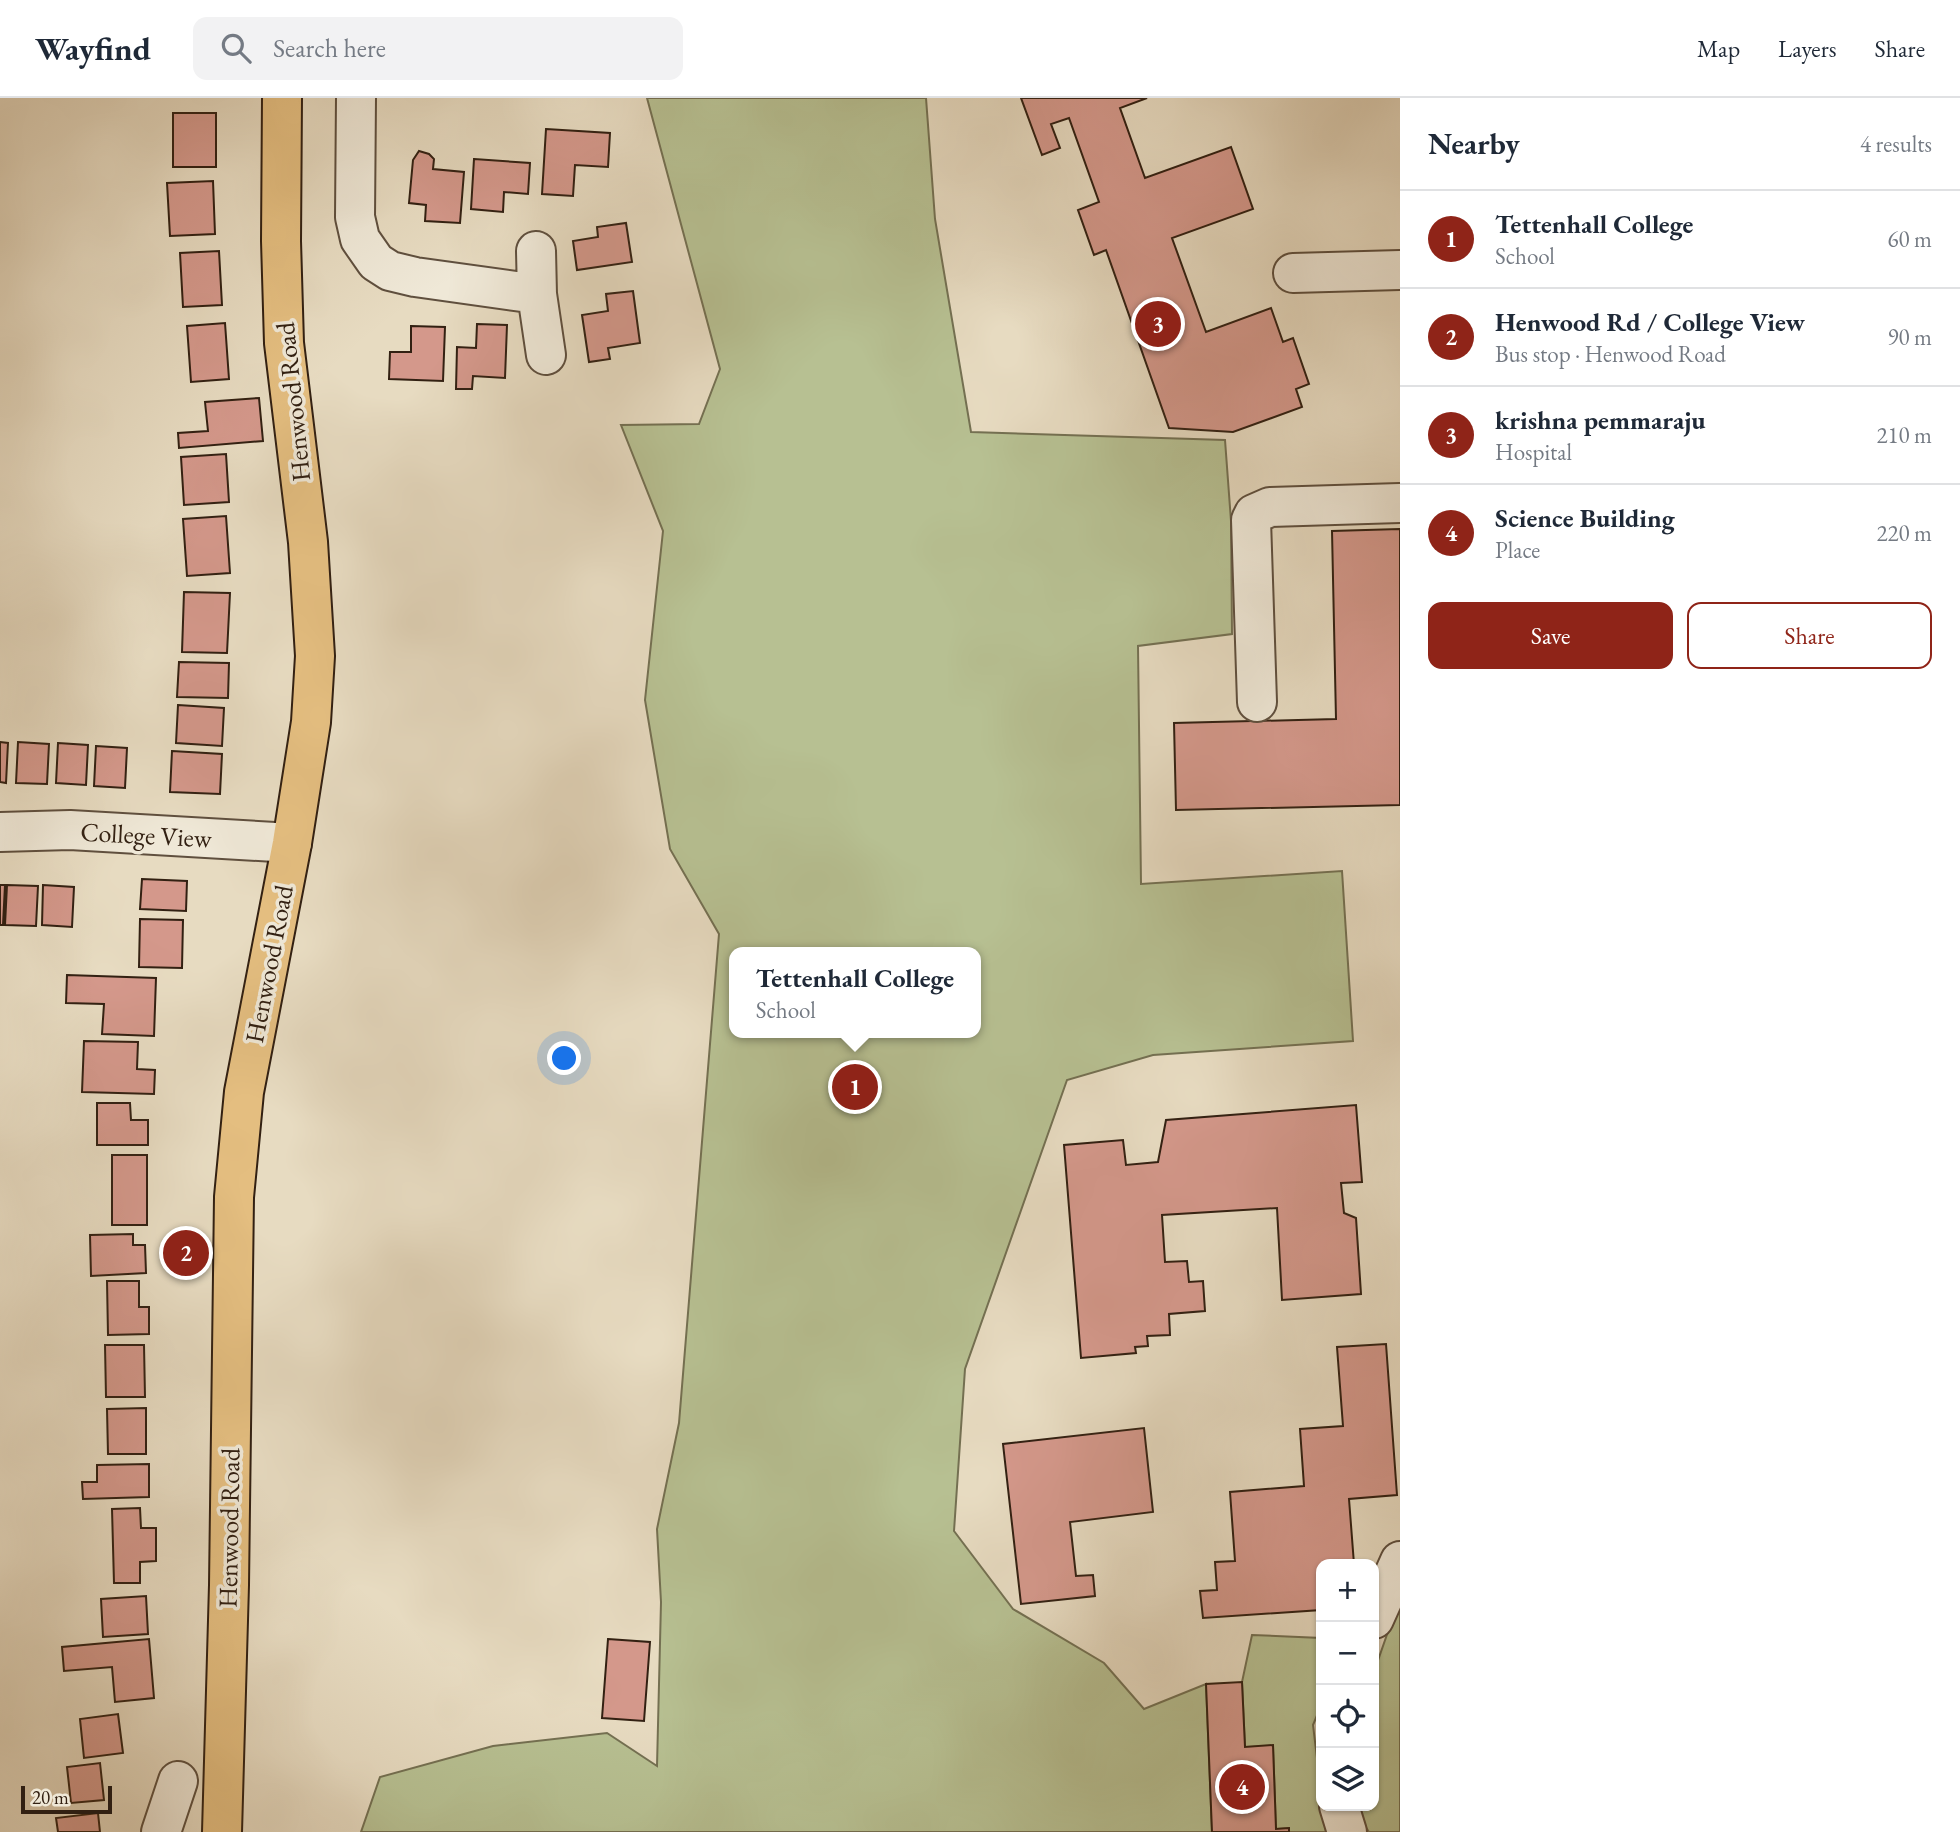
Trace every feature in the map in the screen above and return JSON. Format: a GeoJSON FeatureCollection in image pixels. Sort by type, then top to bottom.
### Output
{"type":"FeatureCollection","features":[{"type":"Feature","properties":{"kind":"main road","name":"Henwood Road"},"geometry":{"type":"LineString","coordinates":[[222,1832],[234,1197],[244,1092],[292,844],[311,722],[315,656],[308,542],[284,343],[280,216],[282,98]]}},
{"type":"Feature","properties":{"kind":"street"},"geometry":{"type":"LineString","coordinates":[[356,98],[355,217],[360,239],[376,262],[390,271],[415,277],[537,294]]}},
{"type":"Feature","properties":{"kind":"street"},"geometry":{"type":"LineString","coordinates":[[537,251],[537,294],[546,355]]}},
{"type":"Feature","properties":{"kind":"street"},"geometry":{"type":"LineString","coordinates":[[1293,273],[1400,270]]}},
{"type":"Feature","properties":{"kind":"street"},"geometry":{"type":"LineString","coordinates":[[1257,702],[1251,520],[1254,514],[1270,507],[1400,503]]}},
{"type":"Feature","properties":{"kind":"street","name":"College View"},"geometry":{"type":"LineString","coordinates":[[0,832],[70,830],[292,844]]}},
{"type":"Feature","properties":{"kind":"street"},"geometry":{"type":"LineString","coordinates":[[1379,1608],[1400,1561]]}},
{"type":"Feature","properties":{"kind":"street"},"geometry":{"type":"LineString","coordinates":[[167,1831],[178,1781]]}},
{"type":"Feature","properties":{"kind":"street"},"geometry":{"type":"LineString","coordinates":[[1341,1811],[1347,1832]]}},
{"type":"Feature","properties":{"kind":"green space"},"geometry":{"type":"Polygon","coordinates":[[[647,98],[926,98],[935,219],[971,432],[1225,440],[1231,521],[1232,634],[1138,646],[1141,884],[1342,871],[1353,1041],[1153,1055],[1067,1080],[965,1369],[954,1531],[1013,1609],[1104,1663],[1144,1709],[1206,1684],[1212,1832],[361,1832],[380,1777],[493,1746],[607,1733],[657,1766],[661,1602],[657,1529],[679,1423],[719,934],[670,849],[645,700],[663,531],[621,425],[699,424],[720,369],[647,98]]]}},
{"type":"Feature","properties":{"kind":"green space"},"geometry":{"type":"Polygon","coordinates":[[[1400,1597],[1400,1832],[1369,1832],[1355,1811],[1379,1811],[1379,1658],[1400,1597]]]}},
{"type":"Feature","properties":{"kind":"green space"},"geometry":{"type":"Polygon","coordinates":[[[1252,1635],[1316,1638],[1316,1718],[1313,1725],[1316,1750],[1316,1811],[1323,1811],[1326,1832],[1289,1832],[1288,1828],[1276,1829],[1273,1746],[1245,1747],[1242,1682],[1252,1635]]]}},
{"type":"Feature","properties":{"kind":"building"},"geometry":{"type":"Polygon","coordinates":[[[1021,98],[1147,98],[1120,108],[1145,178],[1231,147],[1253,209],[1172,238],[1206,332],[1271,308],[1283,342],[1293,338],[1309,384],[1296,389],[1302,407],[1233,432],[1169,428],[1106,250],[1094,255],[1078,210],[1099,202],[1069,118],[1051,124],[1060,148],[1042,155],[1021,98]]]}},
{"type":"Feature","properties":{"kind":"building"},"geometry":{"type":"Polygon","coordinates":[[[173,113],[216,113],[216,167],[173,167],[173,113]]]}},
{"type":"Feature","properties":{"kind":"building"},"geometry":{"type":"Polygon","coordinates":[[[546,129],[610,133],[608,167],[575,165],[573,196],[542,194],[546,129]]]}},
{"type":"Feature","properties":{"kind":"building"},"geometry":{"type":"Polygon","coordinates":[[[419,151],[434,159],[433,169],[464,172],[460,223],[425,221],[426,205],[409,203],[413,160],[419,151]]]}},
{"type":"Feature","properties":{"kind":"building"},"geometry":{"type":"Polygon","coordinates":[[[474,159],[530,163],[528,194],[504,192],[503,212],[471,209],[474,159]]]}},
{"type":"Feature","properties":{"kind":"building"},"geometry":{"type":"Polygon","coordinates":[[[213,181],[215,234],[170,236],[167,183],[213,181]]]}},
{"type":"Feature","properties":{"kind":"building"},"geometry":{"type":"Polygon","coordinates":[[[626,223],[632,262],[577,270],[573,241],[598,237],[597,227],[626,223]]]}},
{"type":"Feature","properties":{"kind":"building"},"geometry":{"type":"Polygon","coordinates":[[[219,251],[222,305],[183,307],[180,253],[219,251]]]}},
{"type":"Feature","properties":{"kind":"building"},"geometry":{"type":"Polygon","coordinates":[[[633,291],[640,343],[608,348],[610,359],[589,362],[582,315],[608,311],[606,294],[633,291]]]}},
{"type":"Feature","properties":{"kind":"building"},"geometry":{"type":"Polygon","coordinates":[[[225,323],[229,379],[191,382],[187,326],[225,323]]]}},
{"type":"Feature","properties":{"kind":"building"},"geometry":{"type":"Polygon","coordinates":[[[477,324],[507,325],[505,378],[473,376],[472,389],[456,389],[457,347],[476,348],[477,324]]]}},
{"type":"Feature","properties":{"kind":"building"},"geometry":{"type":"Polygon","coordinates":[[[411,326],[445,327],[443,381],[389,379],[390,352],[411,352],[411,326]]]}},
{"type":"Feature","properties":{"kind":"building"},"geometry":{"type":"Polygon","coordinates":[[[259,398],[263,441],[179,448],[178,433],[208,431],[205,402],[259,398]]]}},
{"type":"Feature","properties":{"kind":"building"},"geometry":{"type":"Polygon","coordinates":[[[226,454],[229,502],[184,505],[181,457],[226,454]]]}},
{"type":"Feature","properties":{"kind":"building"},"geometry":{"type":"Polygon","coordinates":[[[226,516],[230,573],[187,576],[183,519],[226,516]]]}},
{"type":"Feature","properties":{"kind":"building"},"geometry":{"type":"Polygon","coordinates":[[[1400,529],[1400,805],[1176,810],[1174,723],[1336,719],[1332,531],[1400,529]]]}},
{"type":"Feature","properties":{"kind":"building"},"geometry":{"type":"Polygon","coordinates":[[[184,592],[230,593],[227,653],[182,652],[184,592]]]}},
{"type":"Feature","properties":{"kind":"building"},"geometry":{"type":"Polygon","coordinates":[[[179,662],[229,663],[228,698],[177,697],[179,662]]]}},
{"type":"Feature","properties":{"kind":"building"},"geometry":{"type":"Polygon","coordinates":[[[178,705],[224,708],[222,746],[176,743],[178,705]]]}},
{"type":"Feature","properties":{"kind":"building"},"geometry":{"type":"Polygon","coordinates":[[[0,742],[8,743],[6,783],[0,782],[0,742]]]}},
{"type":"Feature","properties":{"kind":"building"},"geometry":{"type":"Polygon","coordinates":[[[18,742],[49,744],[47,784],[16,783],[18,742]]]}},
{"type":"Feature","properties":{"kind":"building"},"geometry":{"type":"Polygon","coordinates":[[[58,743],[88,745],[86,785],[56,783],[58,743]]]}},
{"type":"Feature","properties":{"kind":"building"},"geometry":{"type":"Polygon","coordinates":[[[96,746],[127,748],[125,788],[94,786],[96,746]]]}},
{"type":"Feature","properties":{"kind":"building"},"geometry":{"type":"Polygon","coordinates":[[[172,751],[222,754],[220,794],[170,792],[172,751]]]}},
{"type":"Feature","properties":{"kind":"building"},"geometry":{"type":"Polygon","coordinates":[[[142,879],[187,881],[186,911],[140,909],[142,879]]]}},
{"type":"Feature","properties":{"kind":"building"},"geometry":{"type":"Polygon","coordinates":[[[0,885],[5,885],[3,925],[0,925],[0,885]]]}},
{"type":"Feature","properties":{"kind":"building"},"geometry":{"type":"Polygon","coordinates":[[[7,885],[38,886],[36,926],[5,925],[7,885]]]}},
{"type":"Feature","properties":{"kind":"building"},"geometry":{"type":"Polygon","coordinates":[[[43,885],[74,887],[72,927],[42,925],[43,885]]]}},
{"type":"Feature","properties":{"kind":"building"},"geometry":{"type":"Polygon","coordinates":[[[140,919],[183,920],[182,968],[139,967],[140,919]]]}},
{"type":"Feature","properties":{"kind":"building"},"geometry":{"type":"Polygon","coordinates":[[[67,975],[156,978],[154,1036],[102,1034],[104,1004],[66,1003],[67,975]]]}},
{"type":"Feature","properties":{"kind":"building"},"geometry":{"type":"Polygon","coordinates":[[[84,1041],[138,1042],[137,1069],[155,1070],[154,1094],[82,1092],[84,1041]]]}},
{"type":"Feature","properties":{"kind":"building"},"geometry":{"type":"Polygon","coordinates":[[[97,1103],[130,1103],[131,1120],[148,1120],[148,1145],[97,1145],[97,1103]]]}},
{"type":"Feature","properties":{"kind":"building"},"geometry":{"type":"Polygon","coordinates":[[[1356,1105],[1362,1182],[1341,1183],[1344,1213],[1356,1218],[1361,1294],[1282,1300],[1277,1208],[1162,1215],[1165,1262],[1187,1261],[1189,1282],[1203,1281],[1205,1311],[1169,1314],[1170,1335],[1147,1336],[1148,1346],[1135,1347],[1136,1353],[1081,1358],[1064,1145],[1123,1140],[1126,1165],[1158,1162],[1166,1120],[1356,1105]]]}},
{"type":"Feature","properties":{"kind":"building"},"geometry":{"type":"Polygon","coordinates":[[[112,1155],[147,1155],[147,1225],[112,1225],[112,1155]]]}},
{"type":"Feature","properties":{"kind":"building"},"geometry":{"type":"Polygon","coordinates":[[[133,1234],[133,1245],[145,1245],[146,1273],[91,1276],[90,1235],[133,1234]]]}},
{"type":"Feature","properties":{"kind":"building"},"geometry":{"type":"Polygon","coordinates":[[[107,1281],[139,1281],[139,1307],[149,1307],[149,1334],[108,1335],[107,1281]]]}},
{"type":"Feature","properties":{"kind":"building"},"geometry":{"type":"Polygon","coordinates":[[[1386,1344],[1397,1495],[1349,1499],[1354,1559],[1316,1559],[1316,1610],[1203,1618],[1200,1591],[1217,1590],[1215,1562],[1235,1561],[1230,1492],[1304,1486],[1300,1429],[1343,1426],[1337,1347],[1386,1344]]]}},
{"type":"Feature","properties":{"kind":"building"},"geometry":{"type":"Polygon","coordinates":[[[105,1345],[144,1345],[145,1397],[106,1397],[105,1345]]]}},
{"type":"Feature","properties":{"kind":"building"},"geometry":{"type":"Polygon","coordinates":[[[146,1408],[146,1454],[108,1454],[107,1409],[146,1408]]]}},
{"type":"Feature","properties":{"kind":"building"},"geometry":{"type":"Polygon","coordinates":[[[1144,1428],[1153,1512],[1070,1522],[1076,1576],[1093,1575],[1095,1596],[1021,1604],[1003,1444],[1144,1428]]]}},
{"type":"Feature","properties":{"kind":"building"},"geometry":{"type":"Polygon","coordinates":[[[149,1464],[149,1497],[83,1499],[82,1482],[97,1482],[97,1465],[149,1464]]]}},
{"type":"Feature","properties":{"kind":"building"},"geometry":{"type":"Polygon","coordinates":[[[140,1508],[141,1528],[156,1528],[156,1561],[140,1562],[140,1583],[114,1583],[112,1509],[140,1508]]]}},
{"type":"Feature","properties":{"kind":"building"},"geometry":{"type":"Polygon","coordinates":[[[146,1596],[148,1634],[103,1637],[101,1599],[146,1596]]]}},
{"type":"Feature","properties":{"kind":"building"},"geometry":{"type":"Polygon","coordinates":[[[149,1639],[154,1698],[115,1702],[112,1667],[64,1671],[62,1647],[149,1639]]]}},
{"type":"Feature","properties":{"kind":"building"},"geometry":{"type":"Polygon","coordinates":[[[608,1639],[650,1642],[644,1721],[602,1718],[608,1639]]]}},
{"type":"Feature","properties":{"kind":"building"},"geometry":{"type":"Polygon","coordinates":[[[1242,1682],[1245,1747],[1273,1745],[1276,1829],[1289,1828],[1289,1832],[1212,1832],[1206,1684],[1242,1682]]]}},
{"type":"Feature","properties":{"kind":"building"},"geometry":{"type":"Polygon","coordinates":[[[118,1714],[123,1753],[84,1758],[80,1719],[118,1714]]]}},
{"type":"Feature","properties":{"kind":"building"},"geometry":{"type":"Polygon","coordinates":[[[100,1763],[104,1800],[71,1803],[67,1767],[100,1763]]]}},
{"type":"Feature","properties":{"kind":"building"},"geometry":{"type":"Polygon","coordinates":[[[98,1813],[100,1832],[58,1832],[56,1818],[98,1813]]]}},
{"type":"Feature","properties":{"kind":"place","name":"krishna pemmaraju"},"geometry":{"type":"Point","coordinates":[1158,324]}},
{"type":"Feature","properties":{"kind":"place","name":"Tettenhall College"},"geometry":{"type":"Point","coordinates":[855,1087]}},
{"type":"Feature","properties":{"kind":"place","name":"Henwood Rd / College View"},"geometry":{"type":"Point","coordinates":[186,1253]}},
{"type":"Feature","properties":{"kind":"place","name":"Science Building"},"geometry":{"type":"Point","coordinates":[1242,1787]}}]}
